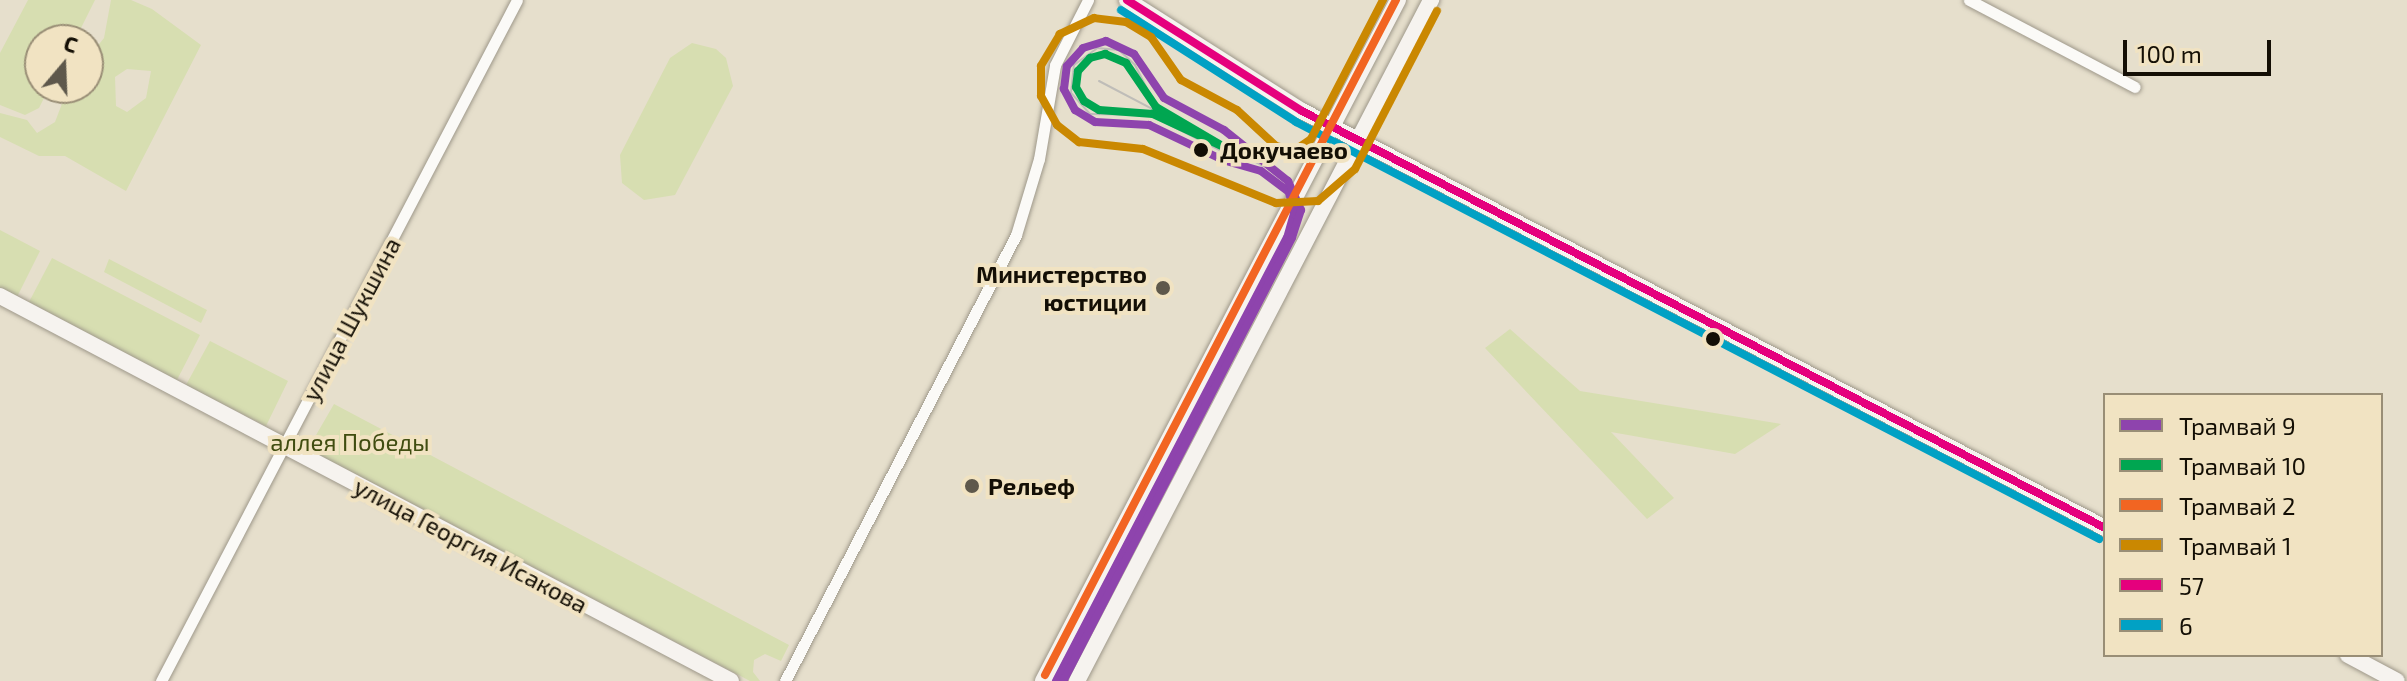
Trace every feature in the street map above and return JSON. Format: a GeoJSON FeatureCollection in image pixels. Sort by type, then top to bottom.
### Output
{"type":"FeatureCollection","features":[{"type":"Feature","properties":{"kind":"main road"},"geometry":{"type":"LineString","coordinates":[[1127,0],[1232,71],[1331,126],[2103,527]]}},
{"type":"Feature","properties":{"kind":"main road"},"geometry":{"type":"LineString","coordinates":[[1043,681],[1199,376],[1398,0]]}},
{"type":"Feature","properties":{"kind":"main road"},"geometry":{"type":"LineString","coordinates":[[1077,681],[1431,0]]}},
{"type":"Feature","properties":{"kind":"main road","name":"улица Георгия Исакова"},"geometry":{"type":"LineString","coordinates":[[0,296],[731,681]]}},
{"type":"Feature","properties":{"kind":"main road"},"geometry":{"type":"LineString","coordinates":[[1199,376],[1228,388]]}},
{"type":"Feature","properties":{"kind":"main road"},"geometry":{"type":"LineString","coordinates":[[2352,657],[2397,681]]}},
{"type":"Feature","properties":{"kind":"street","name":"улица Шукшина"},"geometry":{"type":"LineString","coordinates":[[161,681],[517,0]]}},
{"type":"Feature","properties":{"kind":"street"},"geometry":{"type":"LineString","coordinates":[[785,681],[1016,235],[1039,159],[1055,65],[1088,0]]}},
{"type":"Feature","properties":{"kind":"street"},"geometry":{"type":"LineString","coordinates":[[1969,0],[2135,87]]}},
{"type":"Feature","properties":{"kind":"green space"},"geometry":{"type":"Polygon","coordinates":[[[28,0],[95,0],[83,24],[24,24],[24,104],[41,104],[39,108],[25,115],[0,105],[0,53],[28,0]]]}},
{"type":"Feature","properties":{"kind":"green space"},"geometry":{"type":"Polygon","coordinates":[[[111,0],[131,0],[152,9],[201,45],[126,191],[65,156],[39,156],[0,137],[0,113],[27,120],[37,133],[55,122],[62,104],[104,104],[104,38],[111,0]],[[127,69],[115,77],[116,106],[127,112],[146,98],[151,71],[127,69]]]}},
{"type":"Feature","properties":{"kind":"green space"},"geometry":{"type":"Polygon","coordinates":[[[692,43],[716,49],[726,58],[733,86],[675,195],[644,200],[622,183],[620,155],[670,58],[692,43]]]}},
{"type":"Feature","properties":{"kind":"green space"},"geometry":{"type":"Polygon","coordinates":[[[0,230],[40,251],[17,297],[0,288],[0,230]]]}},
{"type":"Feature","properties":{"kind":"green space"},"geometry":{"type":"Polygon","coordinates":[[[52,258],[200,335],[177,380],[29,302],[52,258]]]}},
{"type":"Feature","properties":{"kind":"green space"},"geometry":{"type":"Polygon","coordinates":[[[109,259],[207,310],[201,323],[104,272],[109,259]]]}},
{"type":"Feature","properties":{"kind":"green space"},"geometry":{"type":"Polygon","coordinates":[[[1510,329],[1580,391],[1781,424],[1735,454],[1611,432],[1674,498],[1647,519],[1485,348],[1510,329]]]}},
{"type":"Feature","properties":{"kind":"green space","name":"аллея Победы"},"geometry":{"type":"Polygon","coordinates":[[[210,341],[288,381],[266,426],[186,385],[210,341]]]}},
{"type":"Feature","properties":{"kind":"green space","name":"аллея Победы"},"geometry":{"type":"Polygon","coordinates":[[[334,404],[789,645],[781,661],[765,654],[754,660],[753,672],[760,681],[750,681],[308,449],[334,404]]]}},
{"type":"Feature","properties":{"kind":"tram line","name":"1"},"geometry":{"type":"LineString","coordinates":[[1383,0],[1311,139],[1295,150],[1276,146],[1237,110],[1181,80],[1151,37],[1126,22],[1094,18],[1060,34],[1041,66],[1041,96],[1057,125],[1079,142],[1143,149],[1276,203],[1318,201],[1355,169],[1437,11]]}},
{"type":"Feature","properties":{"kind":"tram line","name":"2"},"geometry":{"type":"LineString","coordinates":[[1045,675],[1396,0]]}},
{"type":"Feature","properties":{"kind":"tram line","name":"9"},"geometry":{"type":"LineString","coordinates":[[1056,681],[1287,238],[1294,214],[1289,192],[1261,171],[1223,160],[1149,125],[1095,122],[1075,110],[1064,89],[1067,66],[1083,48],[1106,41],[1134,54],[1164,98],[1224,130],[1288,181],[1301,210],[1292,238],[1063,681]]}},
{"type":"Feature","properties":{"kind":"tram line"},"geometry":{"type":"LineString","coordinates":[[1261,171],[1150,115],[1090,114],[1071,93],[1074,65],[1097,48],[1119,50],[1135,65],[1157,108],[1263,166]]}},
{"type":"Feature","properties":{"kind":"tram line","name":"10"},"geometry":{"type":"LineString","coordinates":[[1105,54],[1126,63],[1156,107],[1226,148],[1153,114],[1099,110],[1084,101],[1076,87],[1078,71],[1090,58],[1105,54]]}},
{"type":"Feature","properties":{"kind":"tram line"},"geometry":{"type":"LineString","coordinates":[[1099,81],[1158,112]]}},
{"type":"Feature","properties":{"kind":"transit line","name":"57"},"geometry":{"type":"LineString","coordinates":[[1127,0],[1302,111],[2103,527]]}},
{"type":"Feature","properties":{"kind":"transit line","name":"6"},"geometry":{"type":"LineString","coordinates":[[1121,10],[1296,122],[2099,539]]}},
{"type":"Feature","properties":{"kind":"place","name":"Докучаево"},"geometry":{"type":"Point","coordinates":[1201,150]}},
{"type":"Feature","properties":{"kind":"place","name":"Министерство юстиции"},"geometry":{"type":"Point","coordinates":[1163,288]}},
{"type":"Feature","properties":{"kind":"place","name":"Рельеф"},"geometry":{"type":"Point","coordinates":[972,486]}}]}
